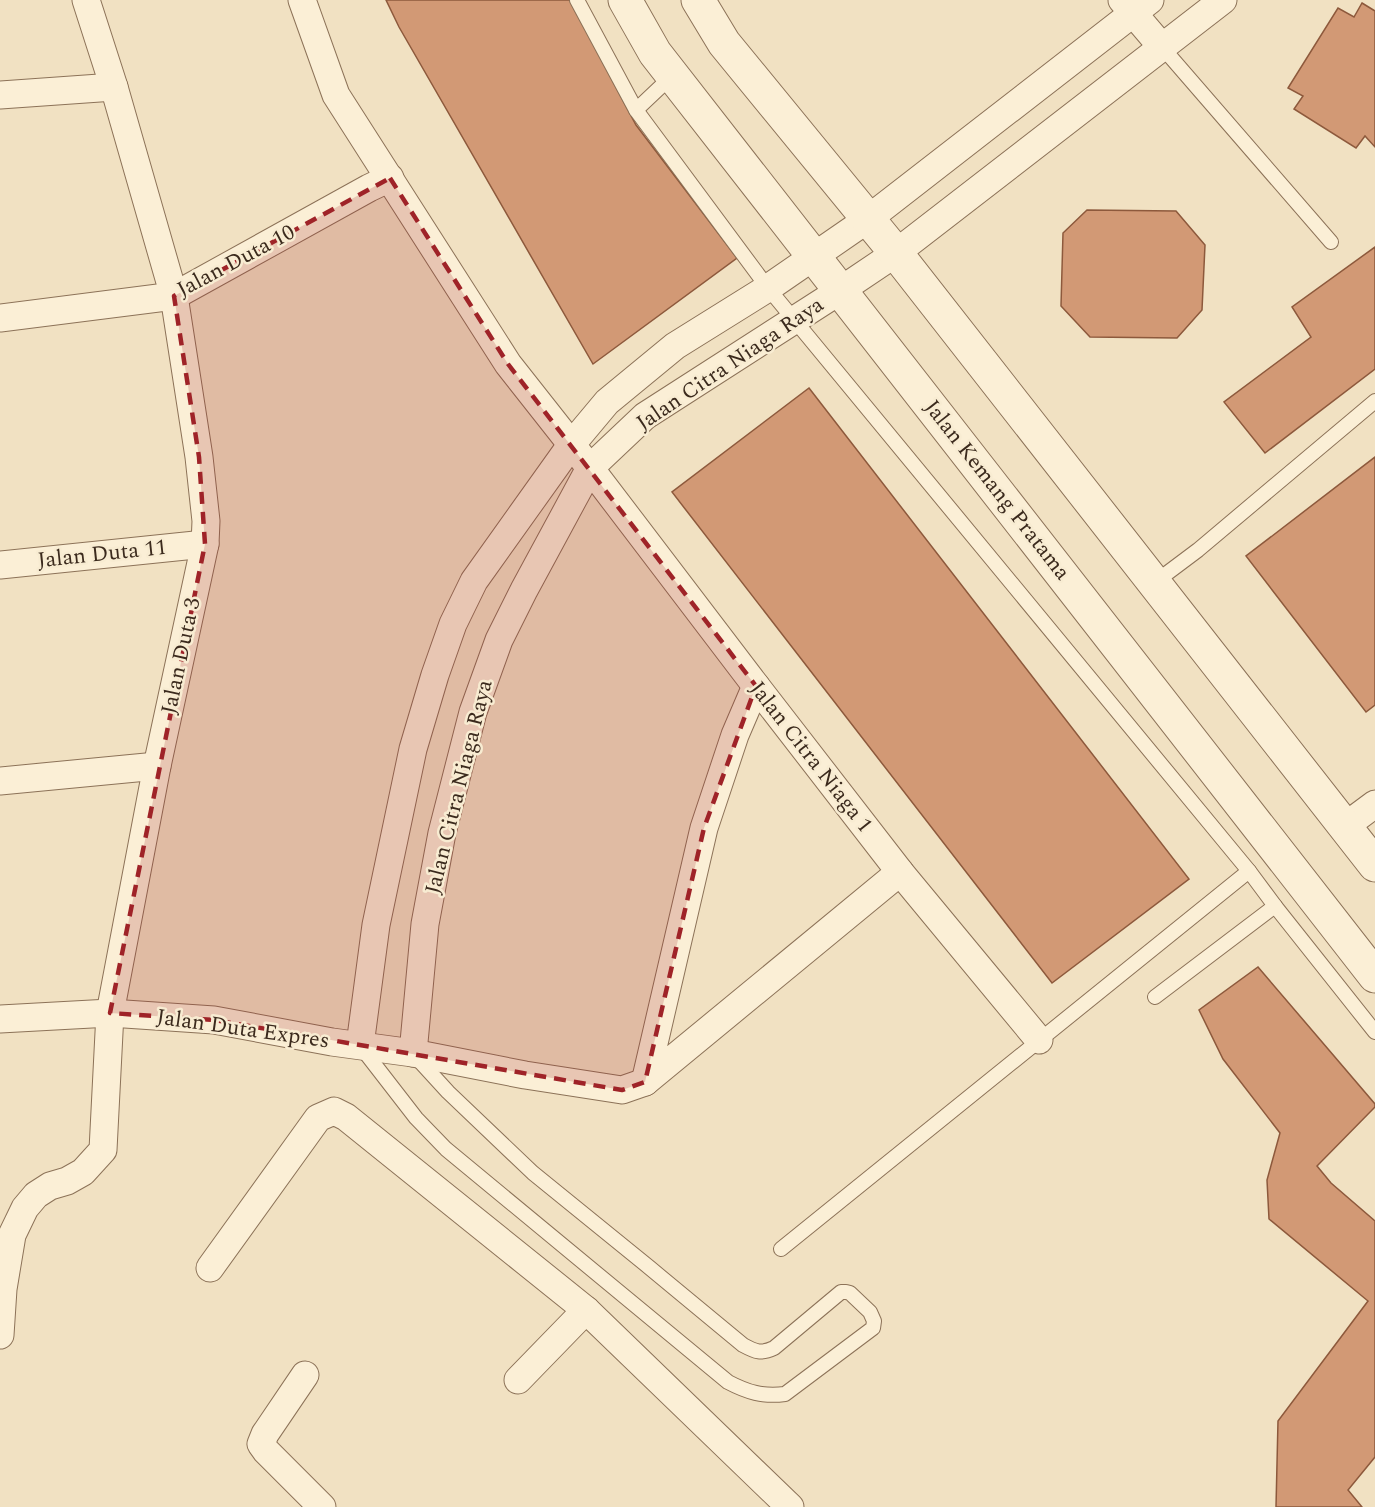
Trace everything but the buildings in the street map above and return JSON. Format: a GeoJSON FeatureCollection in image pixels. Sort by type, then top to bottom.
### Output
{"type":"FeatureCollection","features":[{"type":"Feature","properties":{"kind":"street","name":"Jalan Duta 3"},"geometry":{"type":"LineString","coordinates":[[0,1335],[3,1288],[12,1235],[25,1208],[36,1195],[50,1186],[68,1181],[83,1172],[103,1150],[110,1013],[157,766],[205,544],[206,521],[199,457],[174,296],[114,87],[86,0]]}},
{"type":"Feature","properties":{"kind":"street","name":"Jalan Citra Niaga 1"},"geometry":{"type":"LineString","coordinates":[[302,0],[336,95],[508,364],[900,872],[1039,1041]]}},
{"type":"Feature","properties":{"kind":"street","name":"Jalan Kemang Pratama"},"geometry":{"type":"LineString","coordinates":[[625,0],[655,53],[1375,976]]}},
{"type":"Feature","properties":{"kind":"street"},"geometry":{"type":"LineString","coordinates":[[698,0],[724,43],[896,253],[1375,865]]}},
{"type":"Feature","properties":{"kind":"street","name":"Jalan Citra Niaga Raya"},"geometry":{"type":"LineString","coordinates":[[413,1053],[425,924],[442,833],[473,712],[500,640],[524,590],[590,468],[645,417],[896,253],[1223,0]]}},
{"type":"Feature","properties":{"kind":"street"},"geometry":{"type":"LineString","coordinates":[[1135,4],[1162,47]]}},
{"type":"Feature","properties":{"kind":"street","name":"Jalan Citra Niaga Raya"},"geometry":{"type":"LineString","coordinates":[[360,1045],[376,925],[413,749],[435,675],[453,624],[474,581],[571,445],[607,402],[675,346],[768,288],[868,219],[1135,4]]}},
{"type":"Feature","properties":{"kind":"street"},"geometry":{"type":"LineString","coordinates":[[0,95],[114,87]]}},
{"type":"Feature","properties":{"kind":"street","name":"Jalan Duta 10"},"geometry":{"type":"LineString","coordinates":[[0,318],[174,296],[390,178]]}},
{"type":"Feature","properties":{"kind":"street","name":"Jalan Duta 11"},"geometry":{"type":"LineString","coordinates":[[0,565],[205,544]]}},
{"type":"Feature","properties":{"kind":"street"},"geometry":{"type":"LineString","coordinates":[[645,1082],[704,828],[735,735],[756,686]]}},
{"type":"Feature","properties":{"kind":"street"},"geometry":{"type":"LineString","coordinates":[[0,781],[157,766]]}},
{"type":"Feature","properties":{"kind":"street"},"geometry":{"type":"LineString","coordinates":[[1344,827],[1375,804]]}},
{"type":"Feature","properties":{"kind":"street"},"geometry":{"type":"LineString","coordinates":[[645,1082],[900,872]]}},
{"type":"Feature","properties":{"kind":"street","name":"Jalan Duta Expres"},"geometry":{"type":"LineString","coordinates":[[0,1019],[110,1013],[214,1020],[622,1090],[645,1082]]}},
{"type":"Feature","properties":{"kind":"street"},"geometry":{"type":"LineString","coordinates":[[210,1268],[318,1118],[334,1111],[355,1124],[586,1310],[790,1507]]}},
{"type":"Feature","properties":{"kind":"street"},"geometry":{"type":"LineString","coordinates":[[518,1380],[586,1310]]}},
{"type":"Feature","properties":{"kind":"street"},"geometry":{"type":"LineString","coordinates":[[305,1375],[265,1434],[261,1444],[322,1507]]}},
{"type":"Feature","properties":{"kind":"lane"},"geometry":{"type":"LineString","coordinates":[[577,0],[636,110],[768,288],[1249,871],[1375,1032]]}},
{"type":"Feature","properties":{"kind":"lane"},"geometry":{"type":"LineString","coordinates":[[1162,47],[1331,243]]}},
{"type":"Feature","properties":{"kind":"lane"},"geometry":{"type":"LineString","coordinates":[[636,110],[673,75]]}},
{"type":"Feature","properties":{"kind":"lane"},"geometry":{"type":"LineString","coordinates":[[1154,583],[1198,550],[1375,401]]}},
{"type":"Feature","properties":{"kind":"lane"},"geometry":{"type":"LineString","coordinates":[[781,1249],[1249,871]]}},
{"type":"Feature","properties":{"kind":"lane"},"geometry":{"type":"LineString","coordinates":[[1155,997],[1275,906]]}},
{"type":"Feature","properties":{"kind":"lane"},"geometry":{"type":"LineString","coordinates":[[360,1045],[416,1118],[446,1149],[728,1382],[759,1395],[784,1394],[873,1328],[874,1321],[870,1312],[850,1293],[842,1292],[774,1348],[764,1353],[743,1345],[533,1173],[465,1109],[413,1053]]}},
{"type":"Feature","properties":{"kind":"highlighted area"},"geometry":{"type":"Polygon","coordinates":[[[390,178],[508,364],[756,686],[704,828],[645,1082],[622,1090],[214,1020],[110,1013],[205,544],[199,457],[174,296],[390,178]]]}}]}
